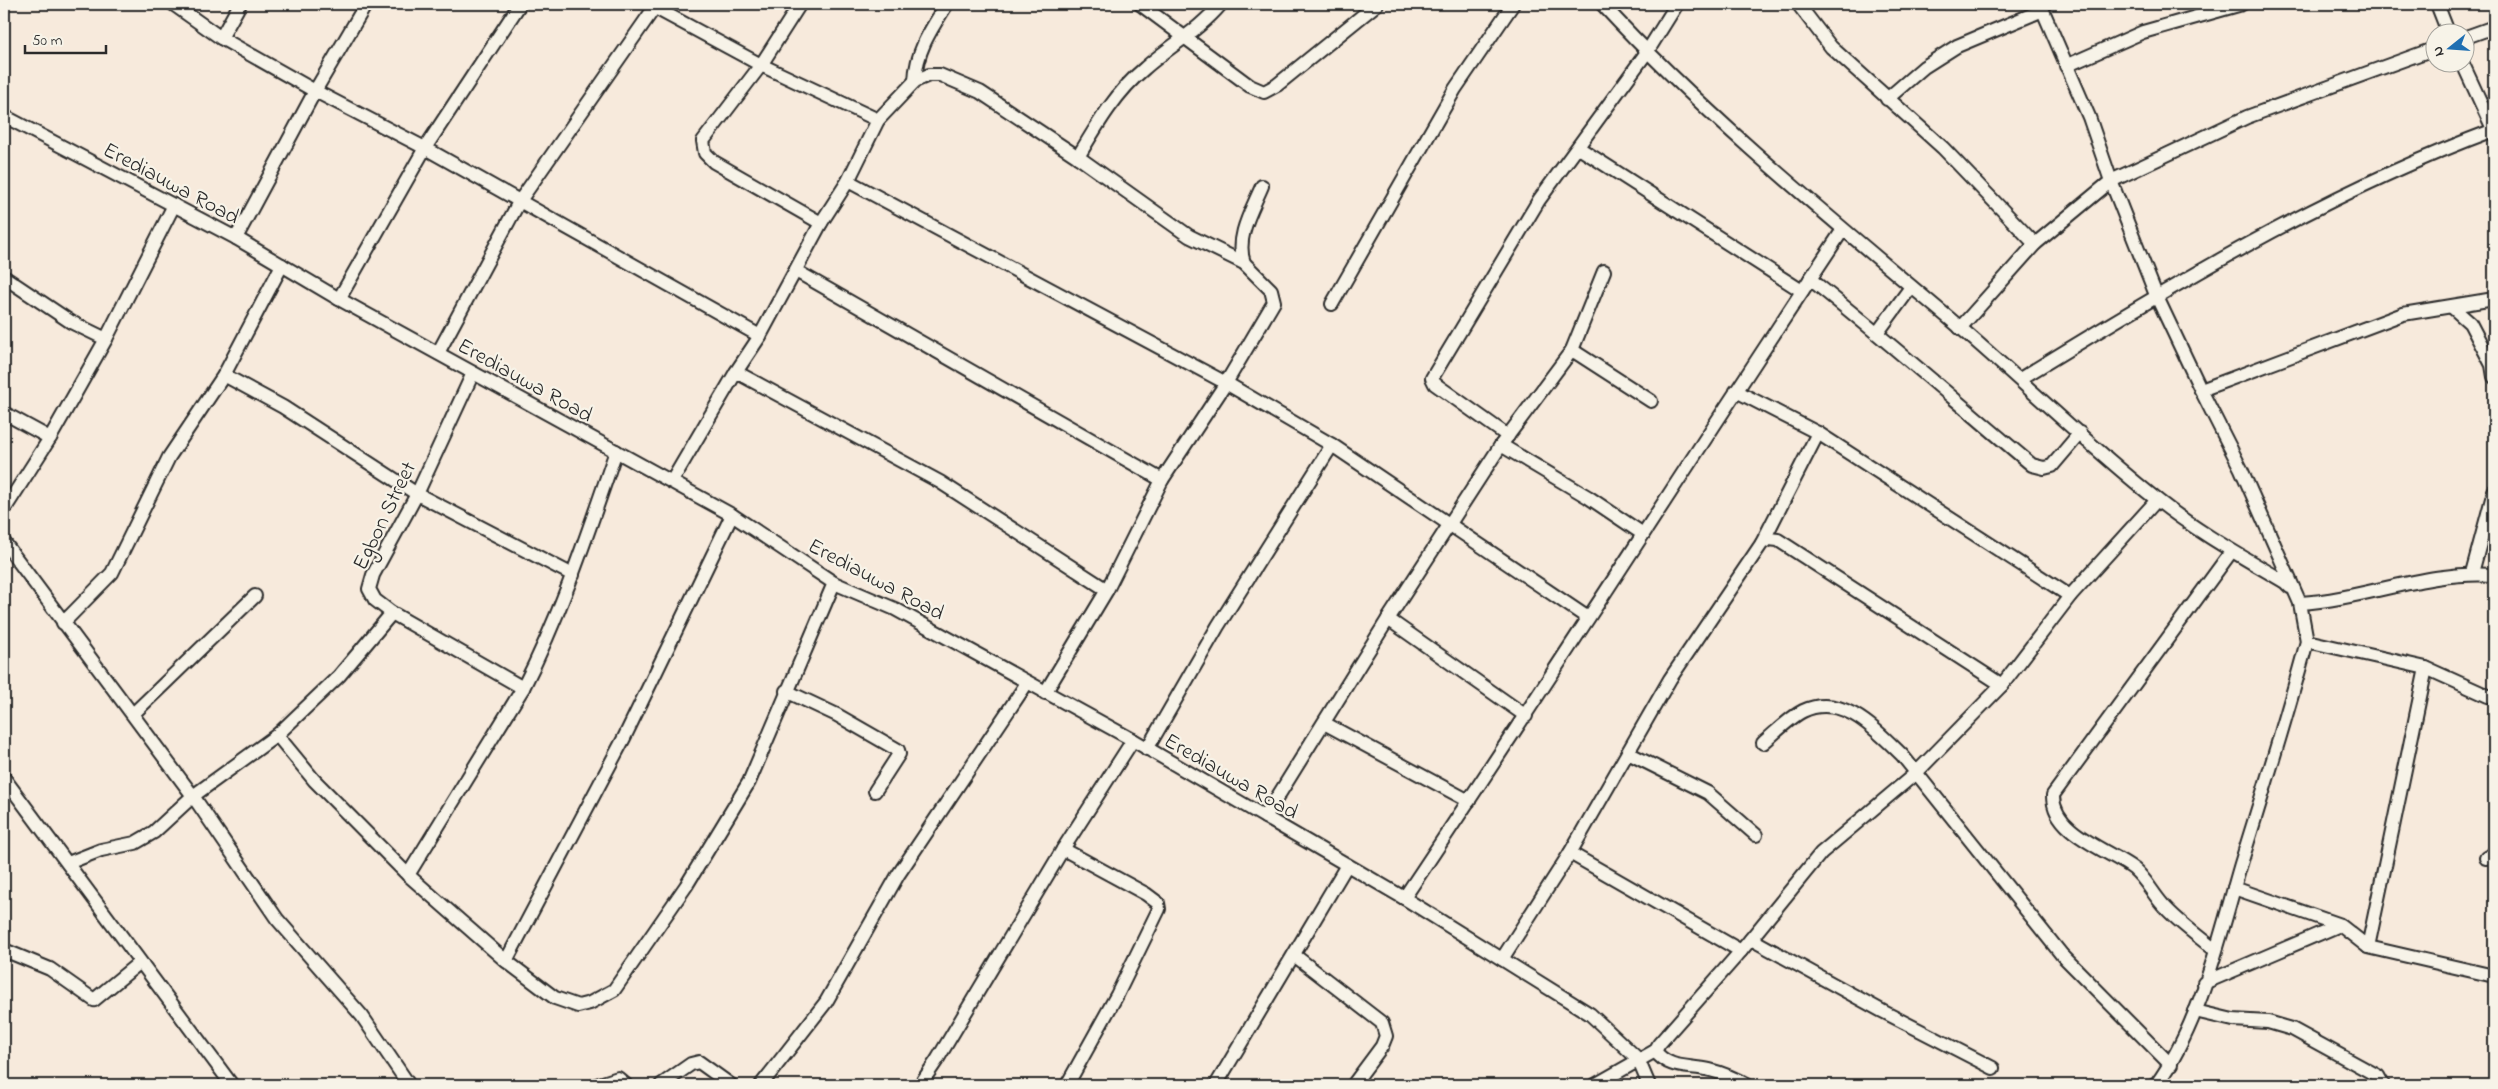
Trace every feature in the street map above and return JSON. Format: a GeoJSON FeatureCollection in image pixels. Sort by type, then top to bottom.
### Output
{"type":"FeatureCollection","features":[{"type":"Feature","properties":{"kind":"street"},"geometry":{"type":"LineString","coordinates":[[173,4],[221,38],[315,91],[425,148],[760,336]]}},
{"type":"Feature","properties":{"kind":"street"},"geometry":{"type":"LineString","coordinates":[[221,38],[240,4]]}},
{"type":"Feature","properties":{"kind":"street"},"geometry":{"type":"LineString","coordinates":[[236,238],[315,91],[366,4]]}},
{"type":"Feature","properties":{"kind":"street"},"geometry":{"type":"LineString","coordinates":[[338,298],[425,148],[520,4]]}},
{"type":"Feature","properties":{"kind":"street"},"geometry":{"type":"LineString","coordinates":[[800,4],[761,65],[703,141],[705,153],[714,162],[821,223]]}},
{"type":"Feature","properties":{"kind":"street"},"geometry":{"type":"LineString","coordinates":[[915,81],[916,63],[924,40],[947,4]]}},
{"type":"Feature","properties":{"kind":"street"},"geometry":{"type":"LineString","coordinates":[[1140,4],[1250,86],[1264,92],[1277,85],[1377,4]]}},
{"type":"Feature","properties":{"kind":"street"},"geometry":{"type":"LineString","coordinates":[[1078,157],[1117,97],[1143,69],[1207,20],[1221,4]]}},
{"type":"Feature","properties":{"kind":"street"},"geometry":{"type":"LineString","coordinates":[[1332,304],[1455,89],[1512,4]]}},
{"type":"Feature","properties":{"kind":"street"},"geometry":{"type":"LineString","coordinates":[[1602,4],[1647,52],[1842,231],[2020,379],[2157,500],[2231,552],[2285,582],[2293,590]]}},
{"type":"Feature","properties":{"kind":"street"},"geometry":{"type":"LineString","coordinates":[[1643,534],[1504,440],[1435,384],[1432,378],[1539,200],[1579,148],[1647,52],[1677,4]]}},
{"type":"Feature","properties":{"kind":"street"},"geometry":{"type":"LineString","coordinates":[[2066,66],[2143,32],[2242,4]]}},
{"type":"Feature","properties":{"kind":"street"},"geometry":{"type":"LineString","coordinates":[[2437,4],[2444,22]]}},
{"type":"Feature","properties":{"kind":"street"},"geometry":{"type":"LineString","coordinates":[[438,353],[519,202],[654,5],[761,65],[878,120]]}},
{"type":"Feature","properties":{"kind":"street"},"geometry":{"type":"LineString","coordinates":[[1803,6],[1831,47],[1943,148],[2035,244]]}},
{"type":"Feature","properties":{"kind":"street"},"geometry":{"type":"LineString","coordinates":[[1888,98],[1924,67],[1957,46],[2042,7],[2088,118],[2156,295],[2241,469],[2300,603],[2306,642],[2234,888],[2195,1011],[2185,1039],[2161,1083]]}},
{"type":"Feature","properties":{"kind":"street"},"geometry":{"type":"LineString","coordinates":[[2476,33],[2494,27]]}},
{"type":"Feature","properties":{"kind":"street"},"geometry":{"type":"LineString","coordinates":[[1960,328],[2035,244],[2111,181],[2247,117],[2426,52]]}},
{"type":"Feature","properties":{"kind":"street"},"geometry":{"type":"LineString","coordinates":[[2020,379],[2156,295],[2264,236],[2397,171],[2494,130],[2467,72]]}},
{"type":"Feature","properties":{"kind":"street"},"geometry":{"type":"LineString","coordinates":[[672,482],[736,372],[760,336],[821,223],[848,181],[878,120],[915,81],[929,76],[940,76],[980,92],[1078,157],[1188,236],[1244,263],[1271,290],[1274,302],[1226,383],[1162,480],[1107,590],[1045,693]]}},
{"type":"Feature","properties":{"kind":"street","name":"Erediauwa Road"},"geometry":{"type":"LineString","coordinates":[[4,116],[236,238],[338,298],[732,515],[834,583],[895,609],[1132,740],[1404,898],[1590,1014],[1638,1060],[1649,1085]]}},
{"type":"Feature","properties":{"kind":"street"},"geometry":{"type":"LineString","coordinates":[[1579,148],[1802,291]]}},
{"type":"Feature","properties":{"kind":"street"},"geometry":{"type":"LineString","coordinates":[[848,181],[1226,383],[1332,445],[1588,618]]}},
{"type":"Feature","properties":{"kind":"street"},"geometry":{"type":"LineString","coordinates":[[1244,263],[1240,252],[1241,239],[1262,186]]}},
{"type":"Feature","properties":{"kind":"street"},"geometry":{"type":"LineString","coordinates":[[4,510],[50,438],[106,339],[174,205]]}},
{"type":"Feature","properties":{"kind":"street"},"geometry":{"type":"LineString","coordinates":[[1404,898],[1526,716],[1588,618],[1842,231]]}},
{"type":"Feature","properties":{"kind":"street"},"geometry":{"type":"LineString","coordinates":[[63,623],[112,573],[169,457],[224,375],[282,265]]}},
{"type":"Feature","properties":{"kind":"street"},"geometry":{"type":"LineString","coordinates":[[796,271],[1162,480]]}},
{"type":"Feature","properties":{"kind":"street"},"geometry":{"type":"LineString","coordinates":[[1266,817],[1388,619],[1504,440],[1572,350],[1604,271]]}},
{"type":"Feature","properties":{"kind":"street"},"geometry":{"type":"LineString","coordinates":[[4,277],[71,322],[106,339]]}},
{"type":"Feature","properties":{"kind":"street"},"geometry":{"type":"LineString","coordinates":[[1810,279],[1878,332],[1952,399],[2032,465],[2044,468],[2052,466],[2080,433]]}},
{"type":"Feature","properties":{"kind":"street"},"geometry":{"type":"LineString","coordinates":[[1878,332],[1910,287]]}},
{"type":"Feature","properties":{"kind":"street"},"geometry":{"type":"LineString","coordinates":[[2201,390],[2403,314],[2494,299]]}},
{"type":"Feature","properties":{"kind":"street"},"geometry":{"type":"LineString","coordinates":[[2452,307],[2470,323],[2492,365],[2494,378]]}},
{"type":"Feature","properties":{"kind":"street"},"geometry":{"type":"LineString","coordinates":[[1572,350],[1651,400]]}},
{"type":"Feature","properties":{"kind":"street"},"geometry":{"type":"LineString","coordinates":[[736,372],[940,482],[1107,590]]}},
{"type":"Feature","properties":{"kind":"street","name":"Egbon Street"},"geometry":{"type":"LineString","coordinates":[[473,373],[417,494],[369,589],[375,600],[392,613],[523,688]]}},
{"type":"Feature","properties":{"kind":"street"},"geometry":{"type":"LineString","coordinates":[[224,375],[283,406],[417,494],[573,574]]}},
{"type":"Feature","properties":{"kind":"street"},"geometry":{"type":"LineString","coordinates":[[1736,391],[1818,433],[2070,596]]}},
{"type":"Feature","properties":{"kind":"street"},"geometry":{"type":"LineString","coordinates":[[4,413],[50,438]]}},
{"type":"Feature","properties":{"kind":"street"},"geometry":{"type":"LineString","coordinates":[[1502,959],[1570,853],[1670,679],[1762,542],[1818,433]]}},
{"type":"Feature","properties":{"kind":"street"},"geometry":{"type":"LineString","coordinates":[[1147,749],[1218,626],[1332,445]]}},
{"type":"Feature","properties":{"kind":"street"},"geometry":{"type":"LineString","coordinates":[[408,875],[523,688],[573,574],[616,451]]}},
{"type":"Feature","properties":{"kind":"street"},"geometry":{"type":"LineString","coordinates":[[2472,573],[2494,491]]}},
{"type":"Feature","properties":{"kind":"street"},"geometry":{"type":"LineString","coordinates":[[1595,1085],[1655,1051],[1659,1044],[1741,951],[1821,853],[1916,773],[2002,685],[2070,596],[2157,500]]}},
{"type":"Feature","properties":{"kind":"street"},"geometry":{"type":"LineString","coordinates":[[506,962],[624,738],[732,515]]}},
{"type":"Feature","properties":{"kind":"street"},"geometry":{"type":"LineString","coordinates":[[1762,542],[1768,539],[1778,540],[2002,685]]}},
{"type":"Feature","properties":{"kind":"street"},"geometry":{"type":"LineString","coordinates":[[4,542],[194,796],[278,919],[362,1016],[409,1085]]}},
{"type":"Feature","properties":{"kind":"street"},"geometry":{"type":"LineString","coordinates":[[2215,950],[2164,906],[2135,870],[2079,838],[2059,815],[2053,805],[2053,795],[2231,552]]}},
{"type":"Feature","properties":{"kind":"street"},"geometry":{"type":"LineString","coordinates":[[2300,603],[2331,601],[2417,580],[2472,573],[2494,575]]}},
{"type":"Feature","properties":{"kind":"street"},"geometry":{"type":"LineString","coordinates":[[277,735],[314,780],[408,875],[506,962],[556,998],[578,1006],[590,1003],[614,990],[686,886],[748,782],[834,583]]}},
{"type":"Feature","properties":{"kind":"street"},"geometry":{"type":"LineString","coordinates":[[132,714],[255,596]]}},
{"type":"Feature","properties":{"kind":"street"},"geometry":{"type":"LineString","coordinates":[[68,863],[100,850],[135,843],[154,832],[194,796],[277,735],[339,676],[392,613]]}},
{"type":"Feature","properties":{"kind":"street"},"geometry":{"type":"LineString","coordinates":[[1388,619],[1526,716]]}},
{"type":"Feature","properties":{"kind":"street"},"geometry":{"type":"LineString","coordinates":[[2306,642],[2426,668],[2488,696],[2494,696]]}},
{"type":"Feature","properties":{"kind":"street"},"geometry":{"type":"LineString","coordinates":[[2368,947],[2426,668]]}},
{"type":"Feature","properties":{"kind":"street"},"geometry":{"type":"LineString","coordinates":[[761,1085],[826,1002],[898,875],[1027,683]]}},
{"type":"Feature","properties":{"kind":"street"},"geometry":{"type":"LineString","coordinates":[[786,692],[837,716],[898,750],[899,754],[875,791]]}},
{"type":"Feature","properties":{"kind":"street"},"geometry":{"type":"LineString","coordinates":[[1763,743],[1802,711],[1824,705],[1840,707],[1874,729],[1902,755],[2062,956],[2171,1065]]}},
{"type":"Feature","properties":{"kind":"street"},"geometry":{"type":"LineString","coordinates":[[1324,723],[1469,801]]}},
{"type":"Feature","properties":{"kind":"street"},"geometry":{"type":"LineString","coordinates":[[920,1085],[937,1060],[1063,849],[1132,740]]}},
{"type":"Feature","properties":{"kind":"street"},"geometry":{"type":"LineString","coordinates":[[1628,753],[1708,793],[1756,835]]}},
{"type":"Feature","properties":{"kind":"street"},"geometry":{"type":"LineString","coordinates":[[4,778],[68,863],[139,964],[232,1085]]}},
{"type":"Feature","properties":{"kind":"street"},"geometry":{"type":"LineString","coordinates":[[1063,849],[1146,894],[1158,903],[1159,909],[1117,995],[1067,1085]]}},
{"type":"Feature","properties":{"kind":"street"},"geometry":{"type":"LineString","coordinates":[[1570,853],[1741,951]]}},
{"type":"Feature","properties":{"kind":"street"},"geometry":{"type":"LineString","coordinates":[[1216,1085],[1347,865]]}},
{"type":"Feature","properties":{"kind":"street"},"geometry":{"type":"LineString","coordinates":[[2234,888],[2340,925],[2368,947],[2494,976]]}},
{"type":"Feature","properties":{"kind":"street"},"geometry":{"type":"LineString","coordinates":[[2204,983],[2340,925]]}},
{"type":"Feature","properties":{"kind":"street"},"geometry":{"type":"LineString","coordinates":[[1751,939],[1882,1012],[1993,1068]]}},
{"type":"Feature","properties":{"kind":"street"},"geometry":{"type":"LineString","coordinates":[[4,950],[50,969],[94,1000],[139,964]]}},
{"type":"Feature","properties":{"kind":"street"},"geometry":{"type":"LineString","coordinates":[[1294,955],[1382,1023],[1386,1036],[1382,1046],[1353,1085]]}},
{"type":"Feature","properties":{"kind":"street"},"geometry":{"type":"LineString","coordinates":[[2195,1011],[2233,1020],[2268,1022],[2292,1029],[2378,1076],[2383,1085]]}},
{"type":"Feature","properties":{"kind":"street"},"geometry":{"type":"LineString","coordinates":[[1655,1051],[1662,1060],[1674,1066],[1710,1070],[1747,1085]]}},
{"type":"Feature","properties":{"kind":"street"},"geometry":{"type":"LineString","coordinates":[[661,1085],[691,1064],[699,1062],[731,1085]]}},
{"type":"Feature","properties":{"kind":"street"},"geometry":{"type":"LineString","coordinates":[[596,1085],[618,1078],[626,1085]]}}]}
